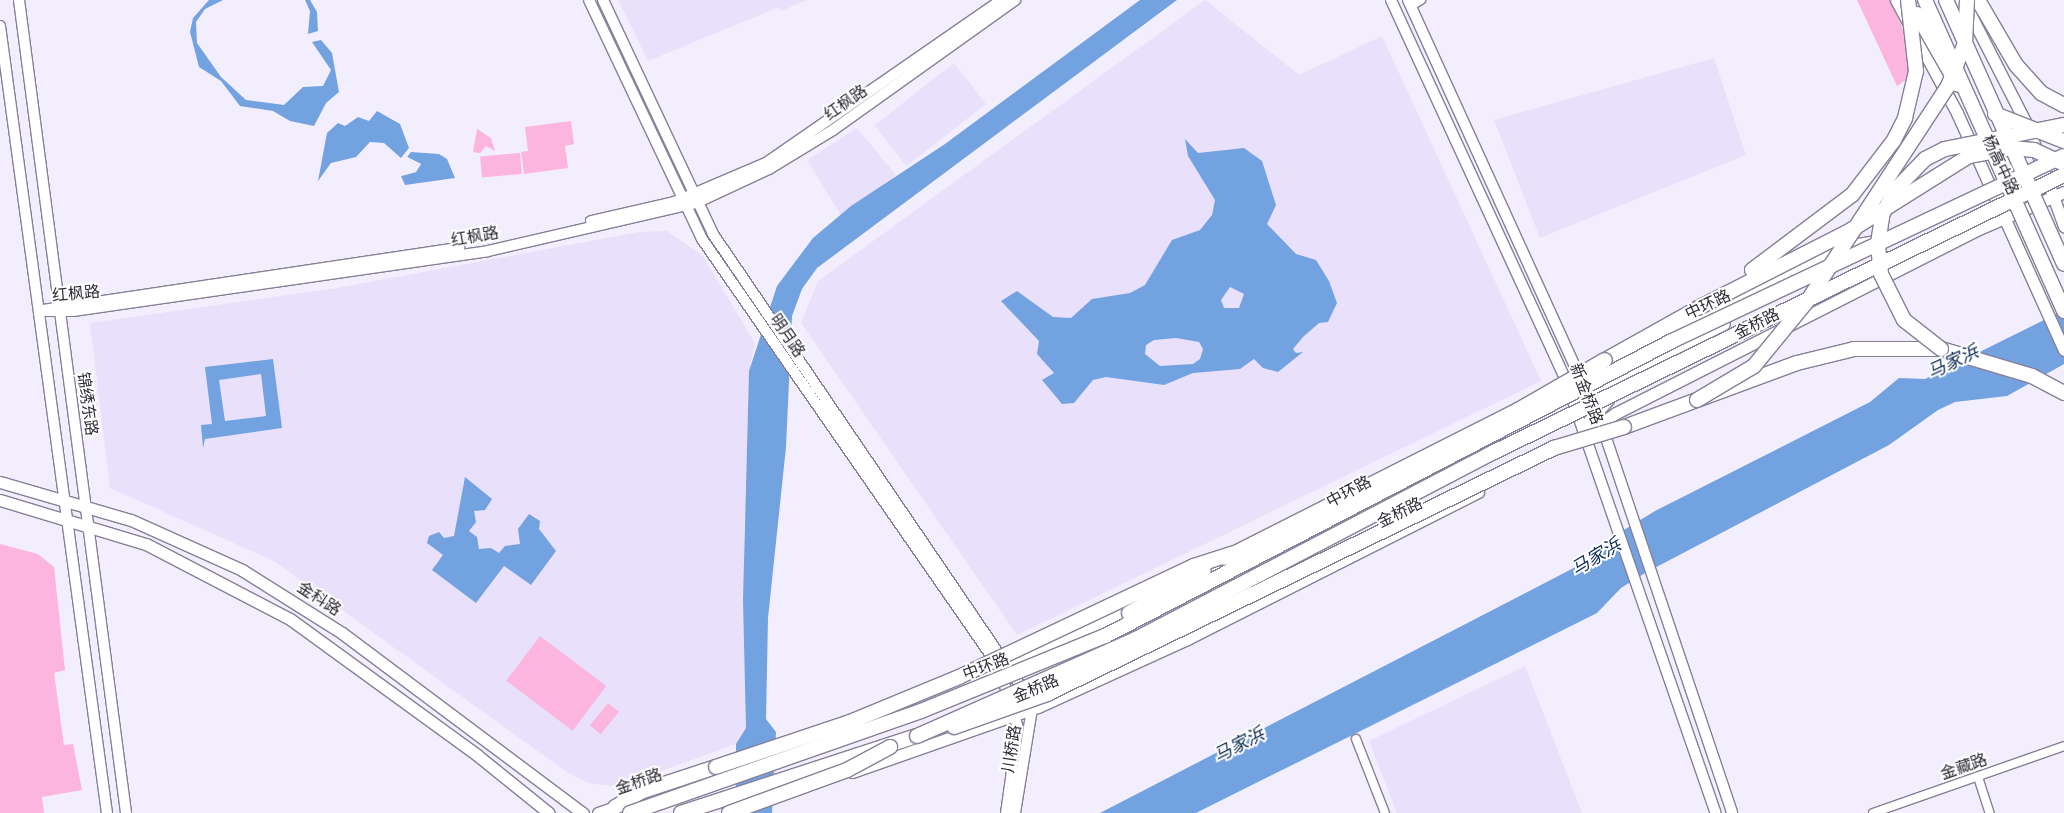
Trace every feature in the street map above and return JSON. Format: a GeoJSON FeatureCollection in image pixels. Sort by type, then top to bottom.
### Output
{"type":"FeatureCollection","features":[{"type":"Feature","properties":{"kind":"highway"},"geometry":{"type":"LineString","coordinates":[[1909,0],[1944,67],[1962,89],[2006,121],[2064,141]]}},
{"type":"Feature","properties":{"kind":"highway"},"geometry":{"type":"LineString","coordinates":[[1698,308],[1818,224],[1852,195],[1883,156],[1905,118],[1916,71],[1909,0]]}},
{"type":"Feature","properties":{"kind":"highway","name":"杨高中路"},"geometry":{"type":"LineString","coordinates":[[1925,0],[2064,311]]}},
{"type":"Feature","properties":{"kind":"highway","name":"杨高中路"},"geometry":{"type":"LineString","coordinates":[[1946,0],[2064,264]]}},
{"type":"Feature","properties":{"kind":"highway"},"geometry":{"type":"LineString","coordinates":[[1697,400],[1754,366],[1803,308],[1948,86],[1965,43],[1965,0]]}},
{"type":"Feature","properties":{"kind":"highway"},"geometry":{"type":"LineString","coordinates":[[1978,0],[2016,65],[2042,93],[2064,105]]}},
{"type":"Feature","properties":{"kind":"highway"},"geometry":{"type":"LineString","coordinates":[[1941,350],[1904,320],[1881,274],[1878,243],[1883,214],[1894,190],[1925,159],[1945,149],[2064,125]]}},
{"type":"Feature","properties":{"kind":"highway"},"geometry":{"type":"LineString","coordinates":[[1078,648],[1129,613],[1232,554],[1518,410],[1698,308],[1850,230],[1969,156],[2012,148],[2034,150],[2064,166]]}},
{"type":"Feature","properties":{"kind":"highway","name":"中环路"},"geometry":{"type":"LineString","coordinates":[[630,813],[921,711],[1078,648],[1296,540],[1654,351],[2064,156]]}},
{"type":"Feature","properties":{"kind":"highway","name":"中环路"},"geometry":{"type":"LineString","coordinates":[[681,813],[890,747],[1128,642],[1494,452],[2064,175]]}},
{"type":"Feature","properties":{"kind":"highway"},"geometry":{"type":"LineString","coordinates":[[917,736],[975,723],[1047,694],[1554,448],[1697,400],[1824,354],[1888,347],[1941,350],[2032,376],[2064,393]]}},
{"type":"Feature","properties":{"kind":"highway"},"geometry":{"type":"LineString","coordinates":[[1518,410],[1654,351]]}},
{"type":"Feature","properties":{"kind":"highway"},"geometry":{"type":"LineString","coordinates":[[615,807],[643,791],[717,769],[850,722],[959,677],[1194,566],[1232,554]]}},
{"type":"Feature","properties":{"kind":"highway"},"geometry":{"type":"LineString","coordinates":[[728,813],[847,770],[890,747]]}},
{"type":"Feature","properties":{"kind":"main road","name":"杨高中路"},"geometry":{"type":"LineString","coordinates":[[1896,0],[1990,185],[2064,350]]}},
{"type":"Feature","properties":{"kind":"main road"},"geometry":{"type":"LineString","coordinates":[[1965,0],[2026,125],[2039,164],[2064,226]]}},
{"type":"Feature","properties":{"kind":"main road","name":"金桥路"},"geometry":{"type":"LineString","coordinates":[[717,769],[823,738],[1003,666],[1587,393],[1712,330],[1879,240],[2064,151]]}},
{"type":"Feature","properties":{"kind":"main road"},"geometry":{"type":"LineString","coordinates":[[1878,280],[1900,251],[1997,201],[2033,177],[2039,164]]}},
{"type":"Feature","properties":{"kind":"main road"},"geometry":{"type":"LineString","coordinates":[[2005,218],[2011,202],[2064,166]]}},
{"type":"Feature","properties":{"kind":"main road","name":"金桥路"},"geometry":{"type":"LineString","coordinates":[[728,813],[800,790],[1032,709],[1187,639],[1585,434],[1878,280],[2005,218],[2064,192]]}},
{"type":"Feature","properties":{"kind":"main road","name":"金桥路"},"geometry":{"type":"LineString","coordinates":[[1581,380],[1841,247],[1879,240]]}},
{"type":"Feature","properties":{"kind":"main road"},"geometry":{"type":"LineString","coordinates":[[1585,434],[1595,411],[1690,358],[1712,330]]}},
{"type":"Feature","properties":{"kind":"main road"},"geometry":{"type":"LineString","coordinates":[[1571,399],[1581,380]]}},
{"type":"Feature","properties":{"kind":"main road","name":"金科路"},"geometry":{"type":"LineString","coordinates":[[0,482],[86,505],[203,550],[310,611],[583,813]]}},
{"type":"Feature","properties":{"kind":"main road","name":"金科路"},"geometry":{"type":"LineString","coordinates":[[0,500],[69,518],[189,563],[290,619],[470,750],[549,813]]}},
{"type":"Feature","properties":{"kind":"main road","name":"金桥路"},"geometry":{"type":"LineString","coordinates":[[598,813],[615,807]]}},
{"type":"Feature","properties":{"kind":"street","name":"锦绣东路"},"geometry":{"type":"LineString","coordinates":[[19,0],[126,813]]}},
{"type":"Feature","properties":{"kind":"street","name":"明月路"},"geometry":{"type":"LineString","coordinates":[[589,0],[682,204],[803,386],[1003,666]]}},
{"type":"Feature","properties":{"kind":"street","name":"明月路"},"geometry":{"type":"LineString","coordinates":[[603,0],[694,199],[756,297],[811,375],[1003,666]]}},
{"type":"Feature","properties":{"kind":"street","name":"红枫路"},"geometry":{"type":"LineString","coordinates":[[40,311],[488,250],[682,204],[766,162],[813,133],[1001,0]]}},
{"type":"Feature","properties":{"kind":"street","name":"红枫路"},"geometry":{"type":"LineString","coordinates":[[694,199],[736,187],[833,130],[1015,0]]}},
{"type":"Feature","properties":{"kind":"street","name":"新金桥路"},"geometry":{"type":"LineString","coordinates":[[1391,0],[1565,378],[1716,813]]}},
{"type":"Feature","properties":{"kind":"street"},"geometry":{"type":"LineString","coordinates":[[1409,3],[1421,0]]}},
{"type":"Feature","properties":{"kind":"street","name":"新金桥路"},"geometry":{"type":"LineString","coordinates":[[1409,3],[1601,424],[1732,813]]}},
{"type":"Feature","properties":{"kind":"street","name":"锦绣东路"},"geometry":{"type":"LineString","coordinates":[[0,26],[69,518],[107,813]]}},
{"type":"Feature","properties":{"kind":"street","name":"川桥路"},"geometry":{"type":"LineString","coordinates":[[1003,666],[1032,709],[1016,813]]}},
{"type":"Feature","properties":{"kind":"street","name":"川桥路"},"geometry":{"type":"LineString","coordinates":[[1003,666],[1016,715],[1006,813]]}},
{"type":"Feature","properties":{"kind":"street"},"geometry":{"type":"LineString","coordinates":[[1356,739],[1385,813]]}},
{"type":"Feature","properties":{"kind":"street","name":"金藏路"},"geometry":{"type":"LineString","coordinates":[[1874,813],[2064,746]]}},
{"type":"Feature","properties":{"kind":"street"},"geometry":{"type":"LineString","coordinates":[[1978,777],[1990,813]]}},
{"type":"Feature","properties":{"kind":"shaded area"},"geometry":{"type":"Polygon","coordinates":[[[618,0],[807,0],[781,11],[779,7],[648,61],[618,0]]]}},
{"type":"Feature","properties":{"kind":"shaded area"},"geometry":{"type":"Polygon","coordinates":[[[1205,0],[1299,75],[1382,36],[1541,381],[1017,635],[801,323],[818,281],[1205,0]]]}},
{"type":"Feature","properties":{"kind":"shaded area"},"geometry":{"type":"Polygon","coordinates":[[[1857,0],[1890,0],[1921,69],[1897,86],[1857,0]]]}},
{"type":"Feature","properties":{"kind":"shaded area"},"geometry":{"type":"Polygon","coordinates":[[[1714,58],[1746,155],[1540,238],[1494,120],[1714,58]]]}},
{"type":"Feature","properties":{"kind":"shaded area"},"geometry":{"type":"Polygon","coordinates":[[[954,63],[986,104],[906,166],[874,125],[954,63]]]}},
{"type":"Feature","properties":{"kind":"shaded area"},"geometry":{"type":"Polygon","coordinates":[[[571,121],[574,144],[565,146],[568,168],[524,174],[521,152],[528,151],[525,127],[571,121]]]}},
{"type":"Feature","properties":{"kind":"shaded area"},"geometry":{"type":"Polygon","coordinates":[[[857,128],[896,175],[842,217],[807,160],[857,128]]]}},
{"type":"Feature","properties":{"kind":"shaded area"},"geometry":{"type":"Polygon","coordinates":[[[477,129],[491,138],[495,151],[486,146],[480,153],[473,152],[477,129]]]}},
{"type":"Feature","properties":{"kind":"shaded area"},"geometry":{"type":"Polygon","coordinates":[[[520,153],[522,174],[482,177],[480,156],[520,153]]]}},
{"type":"Feature","properties":{"kind":"shaded area"},"geometry":{"type":"Polygon","coordinates":[[[667,231],[702,255],[755,343],[749,371],[744,539],[746,728],[744,738],[736,744],[631,782],[611,786],[588,783],[568,773],[274,561],[110,488],[90,323],[337,288],[639,232],[667,231]]]}},
{"type":"Feature","properties":{"kind":"shaded area"},"geometry":{"type":"Polygon","coordinates":[[[0,544],[38,554],[54,567],[65,670],[54,673],[64,745],[73,744],[82,790],[42,797],[44,813],[0,813],[0,544]]]}},
{"type":"Feature","properties":{"kind":"shaded area"},"geometry":{"type":"Polygon","coordinates":[[[540,636],[606,686],[573,731],[506,681],[540,636]]]}},
{"type":"Feature","properties":{"kind":"shaded area"},"geometry":{"type":"Polygon","coordinates":[[[1525,666],[1582,813],[1397,813],[1369,741],[1525,666]]]}},
{"type":"Feature","properties":{"kind":"shaded area"},"geometry":{"type":"Polygon","coordinates":[[[608,703],[619,712],[601,734],[590,726],[608,703]]]}},
{"type":"Feature","properties":{"kind":"water"},"geometry":{"type":"Polygon","coordinates":[[[209,0],[223,0],[205,9],[196,22],[197,43],[221,77],[246,100],[284,105],[303,87],[323,86],[331,70],[312,42],[321,40],[332,53],[339,92],[326,103],[314,126],[290,121],[273,111],[240,106],[221,81],[199,67],[190,32],[193,18],[209,0]]]}},
{"type":"Feature","properties":{"kind":"water"},"geometry":{"type":"Polygon","coordinates":[[[305,0],[310,0],[317,12],[318,31],[308,34],[310,11],[305,0]]]}},
{"type":"Feature","properties":{"kind":"water"},"geometry":{"type":"Polygon","coordinates":[[[1140,0],[1177,0],[817,268],[802,289],[792,316],[786,447],[768,618],[766,719],[776,732],[772,813],[736,813],[736,744],[746,728],[743,600],[749,371],[777,286],[813,238],[851,206],[945,144],[1140,0]]]}},
{"type":"Feature","properties":{"kind":"water"},"geometry":{"type":"Polygon","coordinates":[[[377,111],[400,124],[409,148],[401,158],[384,143],[370,142],[356,157],[331,163],[318,181],[327,133],[338,123],[345,126],[358,117],[369,121],[377,111]]]}},
{"type":"Feature","properties":{"kind":"water"},"geometry":{"type":"Polygon","coordinates":[[[1185,139],[1198,153],[1244,148],[1262,161],[1276,205],[1267,224],[1296,254],[1316,260],[1329,281],[1337,303],[1328,322],[1319,323],[1303,337],[1293,349],[1296,353],[1303,352],[1278,372],[1263,368],[1254,359],[1240,369],[1193,373],[1164,385],[1106,377],[1093,380],[1074,403],[1062,404],[1042,380],[1054,373],[1037,354],[1039,341],[1001,301],[1017,291],[1053,317],[1071,318],[1092,299],[1130,293],[1145,285],[1172,240],[1200,230],[1212,215],[1215,200],[1188,156],[1185,139]],[[1230,287],[1221,300],[1224,308],[1239,308],[1244,294],[1230,287]],[[1176,338],[1154,340],[1146,345],[1145,354],[1160,366],[1193,364],[1200,359],[1203,349],[1199,342],[1176,338]]]}},
{"type":"Feature","properties":{"kind":"water"},"geometry":{"type":"Polygon","coordinates":[[[411,152],[439,154],[447,159],[455,178],[405,185],[401,176],[416,172],[421,164],[407,157],[411,152]]]}},
{"type":"Feature","properties":{"kind":"water","name":"马家浜"},"geometry":{"type":"Polygon","coordinates":[[[2064,310],[2064,364],[2007,396],[1955,402],[1938,410],[1889,445],[1645,573],[1621,588],[1597,613],[1196,813],[1100,813],[1593,558],[1606,541],[1655,511],[1870,402],[1899,378],[1925,379],[2064,310]]]}},
{"type":"Feature","properties":{"kind":"water"},"geometry":{"type":"Polygon","coordinates":[[[273,359],[282,428],[205,439],[203,448],[201,425],[212,424],[205,367],[273,359]],[[261,374],[219,380],[225,421],[266,416],[261,374]]]}},
{"type":"Feature","properties":{"kind":"water"},"geometry":{"type":"Polygon","coordinates":[[[465,477],[492,499],[485,510],[474,511],[476,522],[469,531],[477,537],[479,549],[491,548],[499,553],[505,546],[520,544],[518,529],[529,514],[540,521],[539,529],[556,551],[531,585],[504,566],[476,603],[432,570],[443,555],[427,543],[429,536],[439,532],[444,538],[454,536],[465,477]]]}},
{"type":"Feature","properties":{"kind":"pier"},"geometry":{"type":"Polygon","coordinates":[[[409,148],[407,157],[421,164],[415,172],[401,176],[399,183],[397,166],[409,148]]]}}]}
